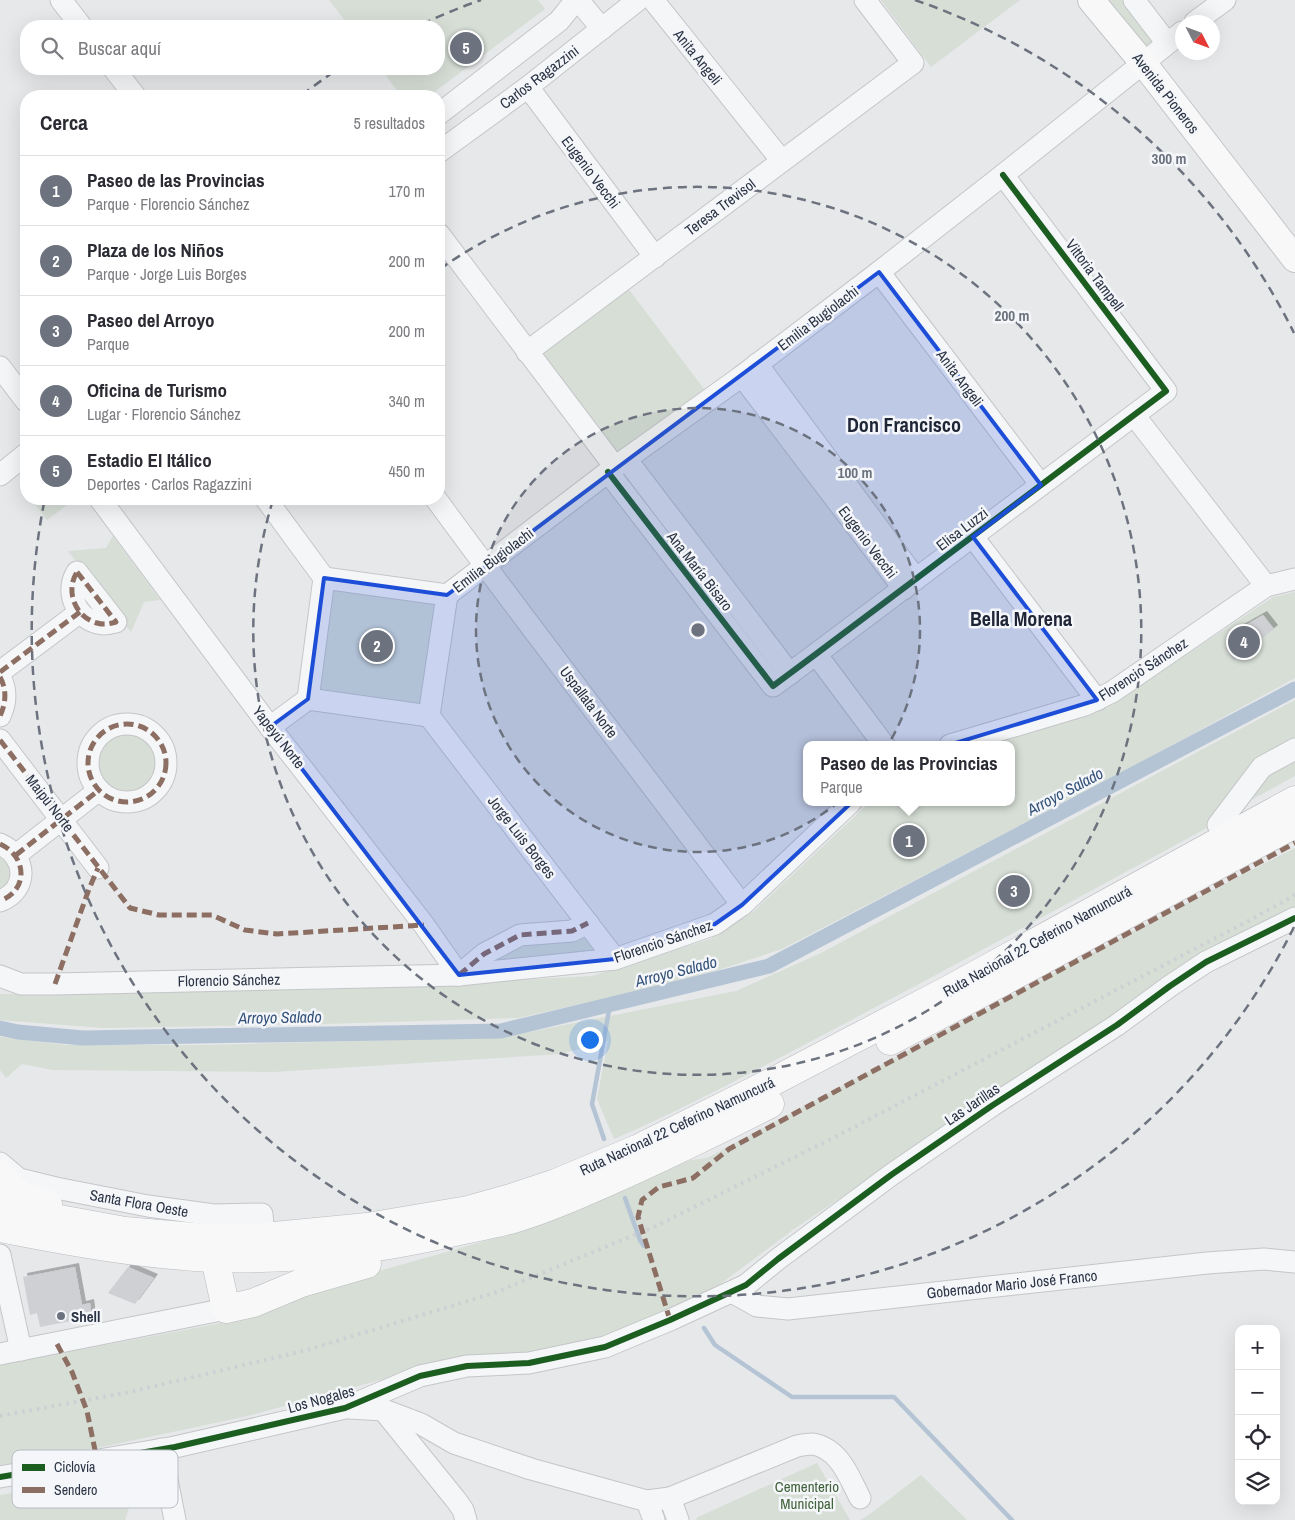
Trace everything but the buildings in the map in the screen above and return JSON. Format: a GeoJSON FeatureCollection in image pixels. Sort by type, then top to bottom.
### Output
{"type":"FeatureCollection","features":[{"type":"Feature","properties":{"kind":"highway"},"geometry":{"type":"LineString","coordinates":[[1130,890],[1218,825],[1295,783]]}},
{"type":"Feature","properties":{"kind":"highway","name":"Ruta Nacional 22 Ceferino Namuncurá"},"geometry":{"type":"LineString","coordinates":[[0,1228],[65,1241],[141,1252],[210,1248],[264,1237],[367,1227],[468,1210],[512,1198],[556,1183],[637,1149],[774,1081],[950,989],[1295,800]]}},
{"type":"Feature","properties":{"kind":"highway","name":"Ruta Nacional 22 Ceferino Namuncurá"},"geometry":{"type":"LineString","coordinates":[[0,1208],[210,1248],[275,1258],[339,1254],[410,1242],[513,1219],[576,1196],[640,1168],[718,1130],[958,1007],[1203,872],[1295,824]]}},
{"type":"Feature","properties":{"kind":"highway"},"geometry":{"type":"LineString","coordinates":[[0,1174],[18,1195],[33,1201],[210,1248],[226,1309],[254,1303],[318,1277],[390,1258],[513,1219]]}},
{"type":"Feature","properties":{"kind":"main road","name":"Avenida Pioneros"},"geometry":{"type":"LineString","coordinates":[[1091,0],[1144,64],[1295,259]]}},
{"type":"Feature","properties":{"kind":"street"},"geometry":{"type":"LineString","coordinates":[[61,0],[76,20]]}},
{"type":"Feature","properties":{"kind":"street","name":"Carlos Ragazzini"},"geometry":{"type":"LineString","coordinates":[[445,148],[528,87],[638,0]]}},
{"type":"Feature","properties":{"kind":"street","name":"Anita Angeli"},"geometry":{"type":"LineString","coordinates":[[653,0],[782,161]]}},
{"type":"Feature","properties":{"kind":"street","name":"Teresa Trevisol"},"geometry":{"type":"LineString","coordinates":[[527,352],[913,63],[865,0]]}},
{"type":"Feature","properties":{"kind":"street"},"geometry":{"type":"LineString","coordinates":[[1134,0],[1175,38]]}},
{"type":"Feature","properties":{"kind":"street"},"geometry":{"type":"LineString","coordinates":[[1205,15],[1225,0]]}},
{"type":"Feature","properties":{"kind":"street"},"geometry":{"type":"LineString","coordinates":[[445,109],[559,21],[575,1],[602,29]]}},
{"type":"Feature","properties":{"kind":"street","name":"Emilia Bugiolachi"},"geometry":{"type":"LineString","coordinates":[[446,595],[616,466],[750,370],[879,272],[1175,38]]}},
{"type":"Feature","properties":{"kind":"street"},"geometry":{"type":"LineString","coordinates":[[119,75],[130,90]]}},
{"type":"Feature","properties":{"kind":"street","name":"Eugenio Vecchi"},"geometry":{"type":"LineString","coordinates":[[528,87],[654,257]]}},
{"type":"Feature","properties":{"kind":"street","name":"Vittoria Tampell"},"geometry":{"type":"LineString","coordinates":[[1004,175],[1166,391]]}},
{"type":"Feature","properties":{"kind":"street","name":"Ana María Bisaro"},"geometry":{"type":"LineString","coordinates":[[445,242],[527,352],[781,680]]}},
{"type":"Feature","properties":{"kind":"street","name":"Anita Angeli"},"geometry":{"type":"LineString","coordinates":[[879,272],[1041,485]]}},
{"type":"Feature","properties":{"kind":"street"},"geometry":{"type":"LineString","coordinates":[[0,367],[20,393]]}},
{"type":"Feature","properties":{"kind":"street","name":"Eugenio Vecchi"},"geometry":{"type":"LineString","coordinates":[[750,370],[910,584]]}},
{"type":"Feature","properties":{"kind":"street","name":"Elisa Luzzi"},"geometry":{"type":"LineString","coordinates":[[781,680],[1166,391]]}},
{"type":"Feature","properties":{"kind":"street"},"geometry":{"type":"LineString","coordinates":[[1134,415],[1266,586]]}},
{"type":"Feature","properties":{"kind":"street"},"geometry":{"type":"LineString","coordinates":[[0,475],[20,459]]}},
{"type":"Feature","properties":{"kind":"street","name":"Yapeyú Norte"},"geometry":{"type":"LineString","coordinates":[[104,505],[270,727],[424,925],[459,975]]}},
{"type":"Feature","properties":{"kind":"street"},"geometry":{"type":"LineString","coordinates":[[270,505],[324,578],[308,699]]}},
{"type":"Feature","properties":{"kind":"street","name":"Uspallata Norte"},"geometry":{"type":"LineString","coordinates":[[440,505],[742,905]]}},
{"type":"Feature","properties":{"kind":"street"},"geometry":{"type":"LineString","coordinates":[[973,537],[1097,700]]}},
{"type":"Feature","properties":{"kind":"street"},"geometry":{"type":"LineString","coordinates":[[270,727],[308,699],[430,716],[446,595],[324,578]]}},
{"type":"Feature","properties":{"kind":"street","name":"Florencio Sánchez"},"geometry":{"type":"LineString","coordinates":[[964,741],[1097,700],[1112,692],[1266,586],[1295,579]]}},
{"type":"Feature","properties":{"kind":"street"},"geometry":{"type":"LineString","coordinates":[[0,672],[80,612]]}},
{"type":"Feature","properties":{"kind":"street"},"geometry":{"type":"LineString","coordinates":[[816,654],[881,741]]}},
{"type":"Feature","properties":{"kind":"street"},"geometry":{"type":"LineString","coordinates":[[0,678],[6,696],[4,708],[0,716]]}},
{"type":"Feature","properties":{"kind":"street","name":"Jorge Luis Borges"},"geometry":{"type":"LineString","coordinates":[[430,716],[615,959]]}},
{"type":"Feature","properties":{"kind":"street","name":"Maipú Norte"},"geometry":{"type":"LineString","coordinates":[[0,740],[98,868]]}},
{"type":"Feature","properties":{"kind":"street"},"geometry":{"type":"LineString","coordinates":[[1218,825],[1262,767],[1295,749]]}},
{"type":"Feature","properties":{"kind":"street"},"geometry":{"type":"LineString","coordinates":[[0,901],[14,892],[19,883],[21,873],[20,863],[8,850],[62,819],[99,790]]}},
{"type":"Feature","properties":{"kind":"street","name":"Florencio Sánchez"},"geometry":{"type":"LineString","coordinates":[[0,976],[21,984],[55,984],[459,975],[615,959],[715,924],[742,905],[847,806]]}},
{"type":"Feature","properties":{"kind":"street","name":"Las Jarillas"},"geometry":{"type":"LineString","coordinates":[[670,1320],[746,1285],[890,1175],[993,1105],[1117,1025],[1170,986],[1206,962],[1295,918]]}},
{"type":"Feature","properties":{"kind":"street"},"geometry":{"type":"LineString","coordinates":[[459,975],[484,954],[520,935],[572,931],[588,923]]}},
{"type":"Feature","properties":{"kind":"street","name":"Santa Flora Oeste"},"geometry":{"type":"LineString","coordinates":[[0,1163],[20,1179],[148,1206],[214,1215],[262,1214],[264,1237]]}},
{"type":"Feature","properties":{"kind":"street"},"geometry":{"type":"LineString","coordinates":[[0,1255],[21,1350]]}},
{"type":"Feature","properties":{"kind":"street","name":"Gobernador Mario José Franco"},"geometry":{"type":"LineString","coordinates":[[732,1292],[757,1306],[788,1309],[1207,1263],[1264,1259],[1295,1262]]}},
{"type":"Feature","properties":{"kind":"street"},"geometry":{"type":"LineString","coordinates":[[0,1354],[226,1309]]}},
{"type":"Feature","properties":{"kind":"street","name":"Los Nogales"},"geometry":{"type":"LineString","coordinates":[[155,1450],[345,1408],[420,1376],[468,1366],[530,1363],[605,1347],[670,1320]]}},
{"type":"Feature","properties":{"kind":"street"},"geometry":{"type":"LineString","coordinates":[[345,1408],[384,1410],[421,1424],[454,1443],[650,1510],[670,1498],[797,1446],[812,1444],[831,1451],[844,1467],[860,1498]]}},
{"type":"Feature","properties":{"kind":"street"},"geometry":{"type":"LineString","coordinates":[[384,1410],[456,1500],[463,1510],[466,1520]]}},
{"type":"Feature","properties":{"kind":"street"},"geometry":{"type":"LineString","coordinates":[[670,1498],[678,1520]]}},
{"type":"Feature","properties":{"kind":"highlighted area"},"geometry":{"type":"Polygon","coordinates":[[[879,272],[1041,485],[973,537],[1097,700],[896,761],[742,905],[715,924],[615,959],[459,975],[270,727],[308,699],[324,578],[447,595],[879,272]]]}},
{"type":"Feature","properties":{"kind":"green space"},"geometry":{"type":"Polygon","coordinates":[[[329,0],[538,0],[545,9],[437,90],[397,90],[385,75],[445,75],[445,20],[344,20],[329,0]]]}},
{"type":"Feature","properties":{"kind":"green space"},"geometry":{"type":"Polygon","coordinates":[[[881,0],[1020,0],[931,67],[881,0]]]}},
{"type":"Feature","properties":{"kind":"green space"},"geometry":{"type":"Polygon","coordinates":[[[1096,0],[1126,0],[1157,42],[1139,56],[1096,0]]]}},
{"type":"Feature","properties":{"kind":"green space"},"geometry":{"type":"Polygon","coordinates":[[[627,287],[704,389],[618,454],[541,352],[627,287]]]}},
{"type":"Feature","properties":{"kind":"green space"},"geometry":{"type":"Polygon","coordinates":[[[36,505],[67,505],[47,520],[36,505]]]}},
{"type":"Feature","properties":{"kind":"green space"},"geometry":{"type":"Polygon","coordinates":[[[113,536],[160,600],[144,602],[131,632],[68,551],[106,548],[113,536]]]}},
{"type":"Feature","properties":{"kind":"green space"},"geometry":{"type":"Polygon","coordinates":[[[332,588],[437,603],[422,704],[318,690],[332,588]]]}},
{"type":"Feature","properties":{"kind":"green space"},"geometry":{"type":"Polygon","coordinates":[[[1295,592],[1295,678],[1125,771],[782,949],[688,980],[518,1018],[103,1028],[0,1020],[0,994],[348,989],[592,976],[710,939],[754,911],[866,806],[1015,806],[1015,741],[1000,741],[1108,707],[1273,597],[1295,592]]]}},
{"type":"Feature","properties":{"kind":"green space"},"geometry":{"type":"Polygon","coordinates":[[[1295,700],[1295,737],[1256,759],[1221,813],[1205,829],[943,971],[706,1096],[614,1139],[597,1099],[608,1041],[561,1054],[273,1072],[52,1070],[22,1064],[6,1078],[0,1070],[0,1037],[66,1045],[208,1045],[504,1037],[736,991],[821,953],[1295,700]]]}},
{"type":"Feature","properties":{"kind":"green space"},"geometry":{"type":"Polygon","coordinates":[[[127,732],[139,734],[149,741],[156,751],[158,763],[156,775],[149,785],[139,792],[127,794],[115,792],[105,785],[98,775],[96,763],[98,751],[105,741],[115,734],[127,732]]]}},
{"type":"Feature","properties":{"kind":"green space"},"geometry":{"type":"Polygon","coordinates":[[[1295,759],[1295,776],[1242,805],[1271,773],[1295,759]]]}},
{"type":"Feature","properties":{"kind":"green space"},"geometry":{"type":"Polygon","coordinates":[[[1295,848],[1295,912],[1105,1026],[919,1145],[794,1229],[694,1303],[630,1330],[581,1343],[530,1352],[462,1358],[248,1416],[87,1450],[12,1450],[12,1464],[0,1466],[0,1365],[216,1324],[259,1312],[288,1299],[372,1273],[528,1229],[586,1206],[684,1161],[707,1158],[1144,925],[1295,848]]]}},
{"type":"Feature","properties":{"kind":"green space"},"geometry":{"type":"Polygon","coordinates":[[[0,853],[10,863],[12,877],[0,892],[0,853]]]}},
{"type":"Feature","properties":{"kind":"green space"},"geometry":{"type":"Polygon","coordinates":[[[584,938],[596,953],[487,962],[524,943],[584,938]]]}},
{"type":"Feature","properties":{"kind":"green space","name":"Cementerio Municipal"},"geometry":{"type":"Polygon","coordinates":[[[817,1463],[850,1520],[697,1520],[696,1518],[817,1463]]]}},
{"type":"Feature","properties":{"kind":"green space","name":"Cementerio Municipal"},"geometry":{"type":"Polygon","coordinates":[[[921,1475],[967,1520],[860,1520],[866,1517],[921,1475]]]}},
{"type":"Feature","properties":{"kind":"green space"},"geometry":{"type":"Polygon","coordinates":[[[12,1493],[12,1508],[129,1508],[125,1520],[0,1520],[0,1495],[12,1493]]]}},
{"type":"Feature","properties":{"kind":"waterway","name":"Arroyo Salado"},"geometry":{"type":"LineString","coordinates":[[0,1028],[18,1032],[83,1038],[501,1031],[769,966],[1295,689]]}},
{"type":"Feature","properties":{"kind":"waterway"},"geometry":{"type":"LineString","coordinates":[[604,1139],[592,1104],[610,1005]]}},
{"type":"Feature","properties":{"kind":"waterway"},"geometry":{"type":"LineString","coordinates":[[625,1198],[640,1240],[644,1246]]}},
{"type":"Feature","properties":{"kind":"waterway"},"geometry":{"type":"LineString","coordinates":[[704,1328],[715,1345],[792,1397],[894,1397],[1012,1520]]}},
{"type":"Feature","properties":{"kind":"railway"},"geometry":{"type":"LineString","coordinates":[[0,1416],[130,1392],[307,1350],[494,1293],[656,1226],[839,1135],[1295,895]]}},
{"type":"Feature","properties":{"kind":"marked path"},"geometry":{"type":"LineString","coordinates":[[77,572],[116,622],[97,623],[89,620],[78,609],[72,595],[72,587],[77,572]]}},
{"type":"Feature","properties":{"kind":"marked path"},"geometry":{"type":"LineString","coordinates":[[0,672],[80,612]]}},
{"type":"Feature","properties":{"kind":"marked path"},"geometry":{"type":"LineString","coordinates":[[0,677],[5,696],[0,716]]}},
{"type":"Feature","properties":{"kind":"marked path"},"geometry":{"type":"LineString","coordinates":[[127,724],[142,727],[155,735],[163,748],[166,763],[163,778],[155,791],[142,799],[127,802],[112,799],[99,791],[91,778],[88,763],[91,748],[99,735],[112,727],[127,724]]}},
{"type":"Feature","properties":{"kind":"marked path"},"geometry":{"type":"LineString","coordinates":[[0,740],[130,908],[159,915],[212,915],[245,930],[277,934],[424,925]]}},
{"type":"Feature","properties":{"kind":"marked path"},"geometry":{"type":"LineString","coordinates":[[16,855],[99,790]]}},
{"type":"Feature","properties":{"kind":"marked path"},"geometry":{"type":"LineString","coordinates":[[670,1320],[638,1217],[642,1200],[659,1187],[693,1178],[729,1149],[1295,843]]}},
{"type":"Feature","properties":{"kind":"marked path"},"geometry":{"type":"LineString","coordinates":[[0,844],[9,849],[15,856],[20,864],[21,873],[16,889],[0,901]]}},
{"type":"Feature","properties":{"kind":"marked path"},"geometry":{"type":"LineString","coordinates":[[55,984],[98,868]]}},
{"type":"Feature","properties":{"kind":"marked path"},"geometry":{"type":"LineString","coordinates":[[459,975],[484,954],[520,935],[572,931],[588,923]]}},
{"type":"Feature","properties":{"kind":"marked path"},"geometry":{"type":"LineString","coordinates":[[57,1344],[72,1372],[87,1411],[95,1450]]}},
{"type":"Feature","properties":{"kind":"cycle path"},"geometry":{"type":"LineString","coordinates":[[608,472],[773,686],[1166,391],[1003,175]]}},
{"type":"Feature","properties":{"kind":"cycle path"},"geometry":{"type":"LineString","coordinates":[[158,1450],[345,1408],[420,1376],[467,1366],[529,1363],[605,1347],[746,1285],[891,1175],[993,1105],[1117,1025],[1170,986],[1206,962],[1295,918]]}},
{"type":"Feature","properties":{"kind":"cycle path"},"geometry":{"type":"LineString","coordinates":[[0,1477],[12,1475]]}},
{"type":"Feature","properties":{"kind":"place","name":"Estadio El Itálico"},"geometry":{"type":"Point","coordinates":[466,48]}},
{"type":"Feature","properties":{"kind":"place","name":"Oficina de Turismo"},"geometry":{"type":"Point","coordinates":[1244,642]}},
{"type":"Feature","properties":{"kind":"place","name":"Plaza de los Niños"},"geometry":{"type":"Point","coordinates":[377,646]}},
{"type":"Feature","properties":{"kind":"place","name":"Paseo de las Provincias"},"geometry":{"type":"Point","coordinates":[909,841]}},
{"type":"Feature","properties":{"kind":"place","name":"Paseo del Arroyo"},"geometry":{"type":"Point","coordinates":[1014,891]}},
{"type":"Feature","properties":{"kind":"place","name":"Shell"},"geometry":{"type":"Point","coordinates":[61,1316]}},
{"type":"Feature","properties":{"kind":"district","name":"Don Francisco"},"geometry":{"type":"Point","coordinates":[904,424]}},
{"type":"Feature","properties":{"kind":"district","name":"Bella Morena"},"geometry":{"type":"Point","coordinates":[1021,618]}}]}
